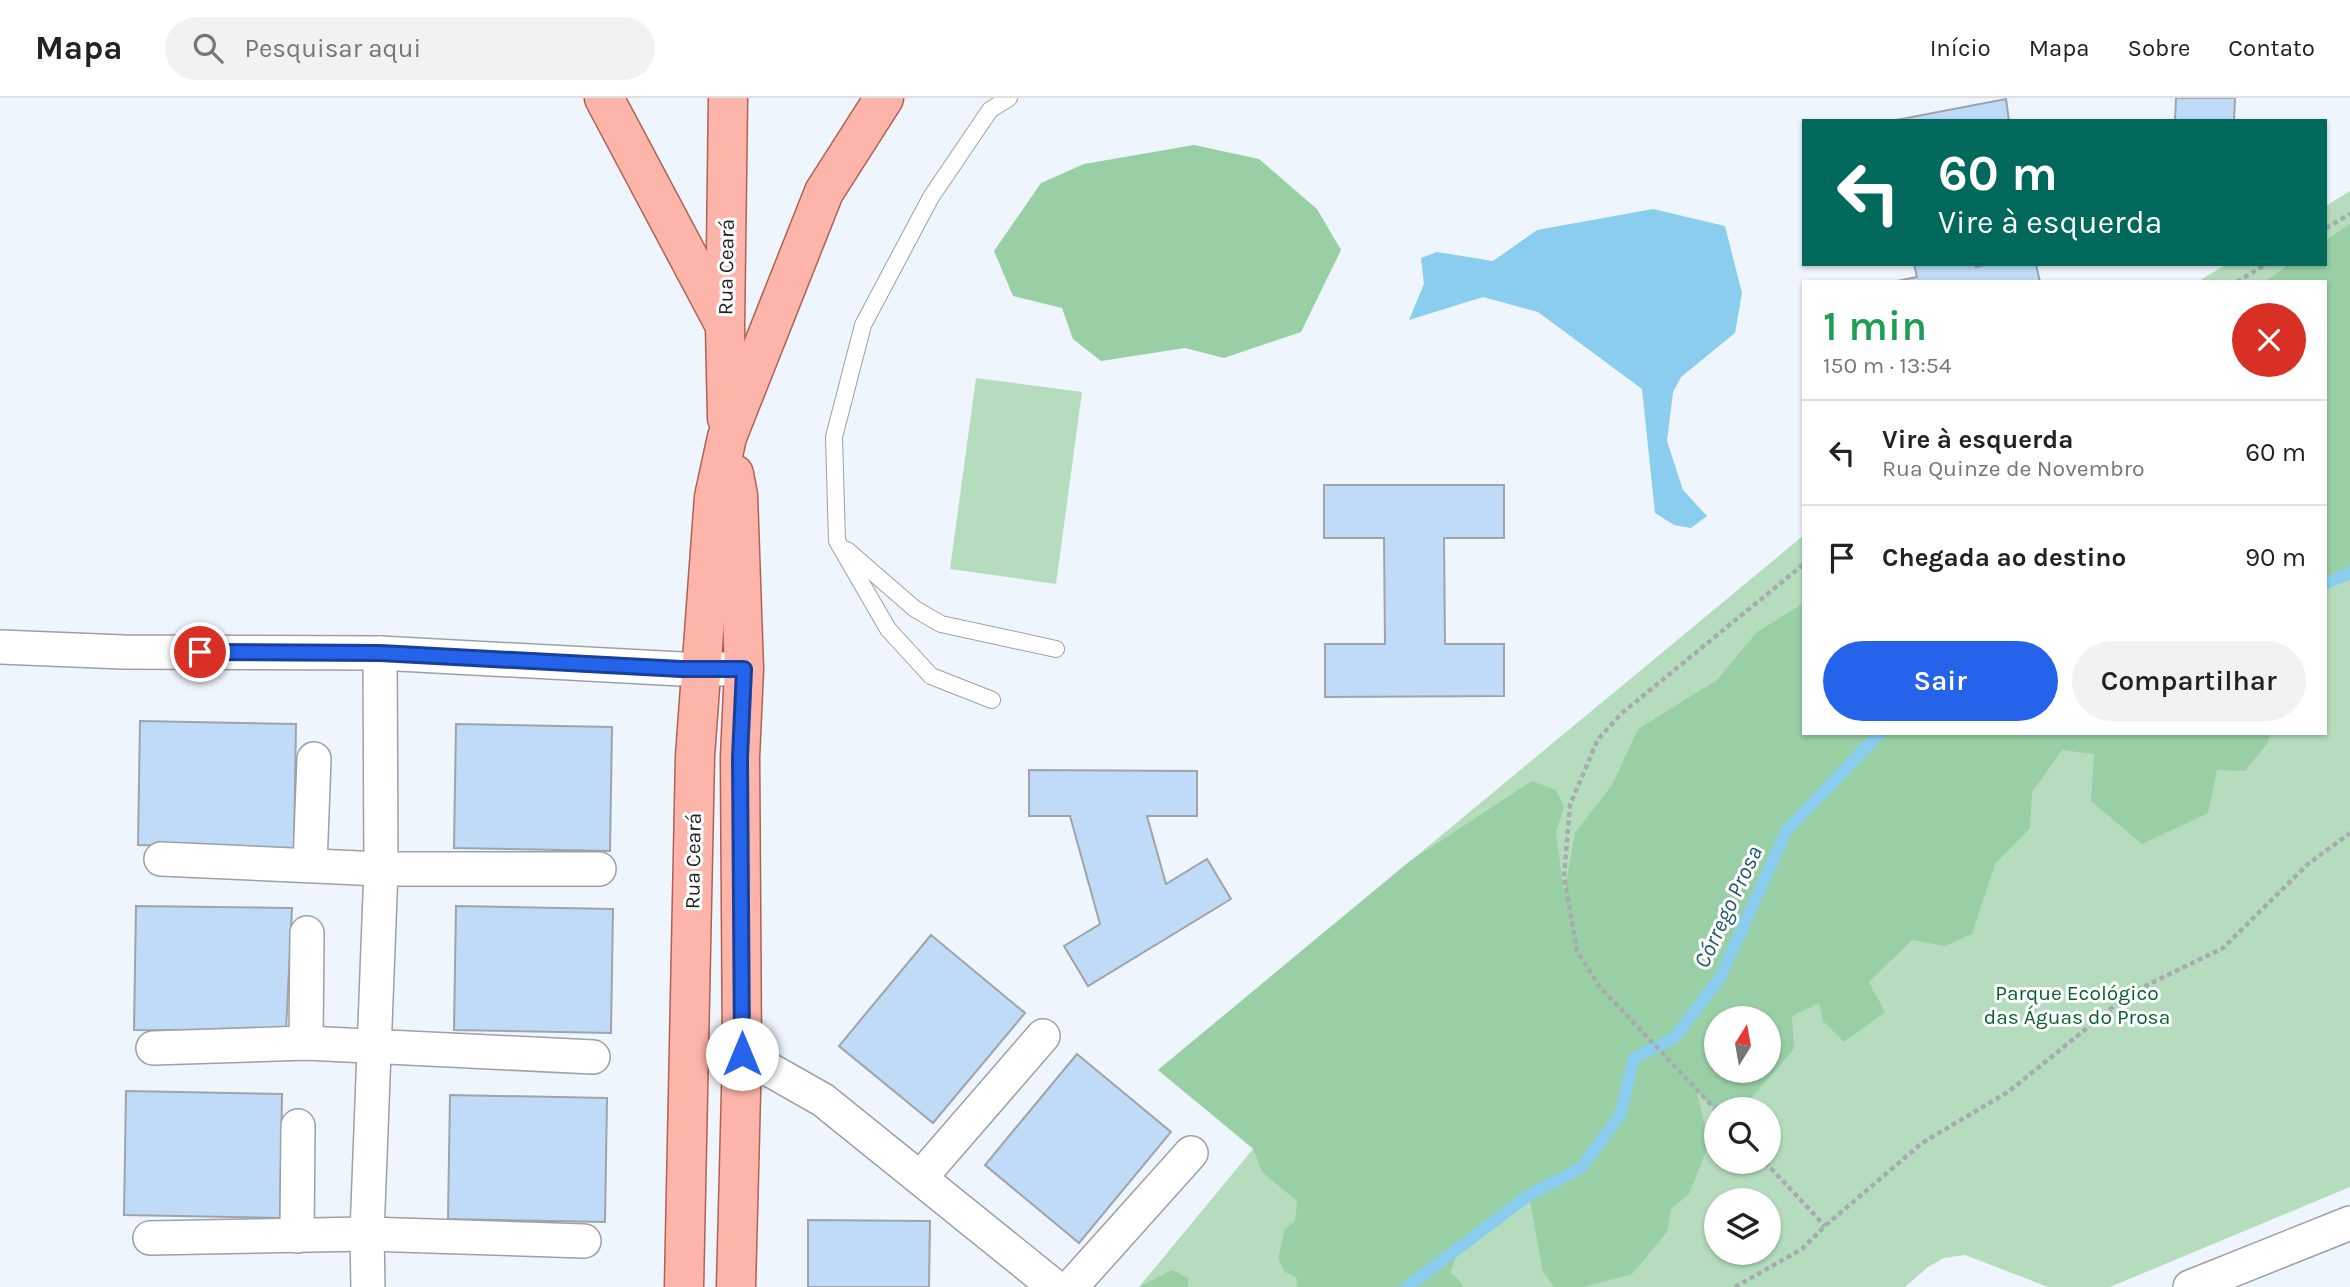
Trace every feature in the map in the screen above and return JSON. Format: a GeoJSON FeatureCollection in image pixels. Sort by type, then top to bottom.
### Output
{"type":"FeatureCollection","features":[{"type":"Feature","properties":{"kind":"main road"},"geometry":{"type":"LineString","coordinates":[[604,98],[725,326]]}},
{"type":"Feature","properties":{"kind":"main road","name":"Rua Ceará"},"geometry":{"type":"LineString","coordinates":[[728,98],[725,326],[727,437],[738,495],[744,669],[740,757],[742,1054],[736,1287]]}},
{"type":"Feature","properties":{"kind":"main road"},"geometry":{"type":"LineString","coordinates":[[727,437],[824,192],[884,98]]}},
{"type":"Feature","properties":{"kind":"main road","name":"Rua Ceará"},"geometry":{"type":"LineString","coordinates":[[684,1287],[695,755],[714,497],[727,437]]}},
{"type":"Feature","properties":{"kind":"street"},"geometry":{"type":"LineString","coordinates":[[0,647],[123,652],[380,653],[744,669]]}},
{"type":"Feature","properties":{"kind":"street"},"geometry":{"type":"LineString","coordinates":[[368,1287],[367,1234],[381,869],[380,653]]}},
{"type":"Feature","properties":{"kind":"street"},"geometry":{"type":"LineString","coordinates":[[310,865],[314,759]]}},
{"type":"Feature","properties":{"kind":"street"},"geometry":{"type":"LineString","coordinates":[[161,859],[381,869],[599,869]]}},
{"type":"Feature","properties":{"kind":"street"},"geometry":{"type":"LineString","coordinates":[[306,1043],[307,933]]}},
{"type":"Feature","properties":{"kind":"street"},"geometry":{"type":"LineString","coordinates":[[921,1177],[1043,1036]]}},
{"type":"Feature","properties":{"kind":"street"},"geometry":{"type":"LineString","coordinates":[[153,1048],[306,1043],[593,1057]]}},
{"type":"Feature","properties":{"kind":"street"},"geometry":{"type":"LineString","coordinates":[[742,1054],[823,1100],[1055,1287]]}},
{"type":"Feature","properties":{"kind":"street"},"geometry":{"type":"LineString","coordinates":[[297,1236],[298,1126]]}},
{"type":"Feature","properties":{"kind":"street"},"geometry":{"type":"LineString","coordinates":[[1070,1287],[1191,1153]]}},
{"type":"Feature","properties":{"kind":"street"},"geometry":{"type":"LineString","coordinates":[[2190,1287],[2350,1223]]}},
{"type":"Feature","properties":{"kind":"street"},"geometry":{"type":"LineString","coordinates":[[150,1238],[367,1234],[584,1241]]}},
{"type":"Feature","properties":{"kind":"lane"},"geometry":{"type":"LineString","coordinates":[[992,700],[931,676],[888,629],[837,541],[834,437],[863,325],[931,197],[990,110],[1009,98]]}},
{"type":"Feature","properties":{"kind":"lane"},"geometry":{"type":"LineString","coordinates":[[837,541],[915,609],[941,624],[1056,649]]}},
{"type":"Feature","properties":{"kind":"path"},"geometry":{"type":"LineString","coordinates":[[2327,227],[2350,214]]}},
{"type":"Feature","properties":{"kind":"path"},"geometry":{"type":"LineString","coordinates":[[2240,280],[2263,266]]}},
{"type":"Feature","properties":{"kind":"path"},"geometry":{"type":"LineString","coordinates":[[1704,1097],[1599,986],[1577,951],[1564,877],[1570,805],[1598,739],[1622,713],[1802,566]]}},
{"type":"Feature","properties":{"kind":"path"},"geometry":{"type":"LineString","coordinates":[[1735,1287],[1802,1249],[1922,1143],[2008,1092],[2129,994],[2222,948],[2308,864],[2350,832]]}},
{"type":"Feature","properties":{"kind":"path"},"geometry":{"type":"LineString","coordinates":[[1776,1174],[1825,1226]]}},
{"type":"Feature","properties":{"kind":"green space"},"geometry":{"type":"Polygon","coordinates":[[[1194,145],[1259,159],[1317,209],[1341,250],[1301,332],[1224,358],[1185,348],[1101,361],[1073,339],[1062,308],[1013,296],[994,251],[1041,183],[1084,164],[1194,145]]]}},
{"type":"Feature","properties":{"kind":"green space","name":"Parque Ecológico das Águas do Prosa"},"geometry":{"type":"Polygon","coordinates":[[[2350,191],[2350,1187],[2110,1287],[2048,1287],[1965,1255],[1944,1258],[1928,1267],[1905,1287],[1139,1287],[1253,1149],[1158,1070],[1802,537],[1802,735],[2327,735],[2327,280],[2200,280],[2224,266],[2327,266],[2327,205],[2350,191]]]}},
{"type":"Feature","properties":{"kind":"green space"},"geometry":{"type":"Polygon","coordinates":[[[2350,224],[2350,573],[2327,583],[2327,280],[2267,280],[2287,266],[2327,266],[2327,239],[2350,224]]]}},
{"type":"Feature","properties":{"kind":"green space"},"geometry":{"type":"Polygon","coordinates":[[[976,378],[1082,392],[1056,584],[950,569],[976,378]]]}},
{"type":"Feature","properties":{"kind":"green space"},"geometry":{"type":"Polygon","coordinates":[[[1802,604],[1802,735],[2270,735],[2267,744],[2245,771],[2217,770],[2208,813],[2142,844],[2091,801],[2094,754],[2062,750],[2032,792],[2030,828],[1995,864],[1972,934],[1945,946],[1912,940],[1869,982],[1885,1012],[1844,1042],[1823,1021],[1819,1003],[1792,1016],[1794,1049],[1782,1063],[1782,1006],[1704,1006],[1704,1083],[1764,1083],[1752,1097],[1704,1099],[1697,1092],[1704,1122],[1704,1156],[1689,1194],[1671,1209],[1667,1232],[1632,1274],[1583,1287],[1554,1287],[1543,1272],[1529,1196],[1461,1246],[1450,1272],[1463,1287],[1297,1287],[1296,1277],[1285,1272],[1278,1258],[1285,1229],[1295,1221],[1297,1201],[1262,1172],[1253,1148],[1158,1070],[1410,861],[1532,781],[1556,790],[1564,807],[1556,832],[1564,894],[1575,833],[1612,785],[1638,729],[1717,680],[1757,632],[1802,604]]]}},
{"type":"Feature","properties":{"kind":"green space"},"geometry":{"type":"Polygon","coordinates":[[[1172,1270],[1188,1278],[1188,1287],[1139,1287],[1172,1270]]]}},
{"type":"Feature","properties":{"kind":"water"},"geometry":{"type":"Polygon","coordinates":[[[1653,209],[1725,226],[1742,293],[1735,333],[1681,377],[1673,392],[1667,441],[1683,490],[1707,516],[1691,528],[1674,525],[1655,513],[1642,389],[1538,312],[1483,297],[1409,320],[1424,284],[1421,258],[1437,252],[1493,261],[1537,230],[1653,209]]]}},
{"type":"Feature","properties":{"kind":"building"},"geometry":{"type":"Polygon","coordinates":[[[2176,98],[2235,98],[2234,119],[2175,119],[2176,98]]]}},
{"type":"Feature","properties":{"kind":"building"},"geometry":{"type":"Polygon","coordinates":[[[2006,99],[2009,119],[1901,119],[2006,99]]]}},
{"type":"Feature","properties":{"kind":"building"},"geometry":{"type":"Polygon","coordinates":[[[1914,266],[2036,266],[2040,280],[1902,280],[1917,277],[1914,266]]]}},
{"type":"Feature","properties":{"kind":"building"},"geometry":{"type":"Polygon","coordinates":[[[1324,485],[1504,485],[1504,538],[1444,538],[1445,644],[1504,644],[1504,696],[1325,697],[1325,644],[1385,644],[1384,538],[1324,538],[1324,485]]]}},
{"type":"Feature","properties":{"kind":"building"},"geometry":{"type":"Polygon","coordinates":[[[140,721],[296,724],[294,848],[138,845],[140,721]]]}},
{"type":"Feature","properties":{"kind":"building"},"geometry":{"type":"Polygon","coordinates":[[[456,724],[612,727],[610,851],[454,848],[456,724]]]}},
{"type":"Feature","properties":{"kind":"building"},"geometry":{"type":"Polygon","coordinates":[[[1029,770],[1197,771],[1197,816],[1147,816],[1166,884],[1207,859],[1231,899],[1088,986],[1064,946],[1100,924],[1070,816],[1029,816],[1029,770]]]}},
{"type":"Feature","properties":{"kind":"building"},"geometry":{"type":"Polygon","coordinates":[[[136,906],[292,908],[286,1031],[134,1030],[136,906]]]}},
{"type":"Feature","properties":{"kind":"building"},"geometry":{"type":"Polygon","coordinates":[[[456,906],[613,909],[611,1033],[454,1030],[456,906]]]}},
{"type":"Feature","properties":{"kind":"building"},"geometry":{"type":"Polygon","coordinates":[[[931,935],[1025,1013],[933,1123],[839,1046],[931,935]]]}},
{"type":"Feature","properties":{"kind":"building"},"geometry":{"type":"Polygon","coordinates":[[[1077,1054],[1171,1132],[1079,1243],[985,1165],[1077,1054]]]}},
{"type":"Feature","properties":{"kind":"building"},"geometry":{"type":"Polygon","coordinates":[[[126,1091],[282,1094],[280,1218],[124,1215],[126,1091]]]}},
{"type":"Feature","properties":{"kind":"building"},"geometry":{"type":"Polygon","coordinates":[[[450,1095],[607,1098],[605,1222],[448,1219],[450,1095]]]}},
{"type":"Feature","properties":{"kind":"building"},"geometry":{"type":"Polygon","coordinates":[[[808,1220],[930,1221],[929,1287],[808,1287],[808,1220]]]}},
{"type":"Feature","properties":{"kind":"waterway","name":"Córrego Prosa"},"geometry":{"type":"LineString","coordinates":[[2327,583],[2350,573]]}},
{"type":"Feature","properties":{"kind":"waterway","name":"Córrego Prosa"},"geometry":{"type":"LineString","coordinates":[[1407,1287],[1529,1195],[1581,1168],[1620,1115],[1634,1058],[1674,1038],[1720,978],[1786,831],[1878,735]]}},
{"type":"Feature","properties":{"kind":"route"},"geometry":{"type":"LineString","coordinates":[[200,652],[380,653],[681,669],[744,669],[740,757],[742,1054]]}}]}
